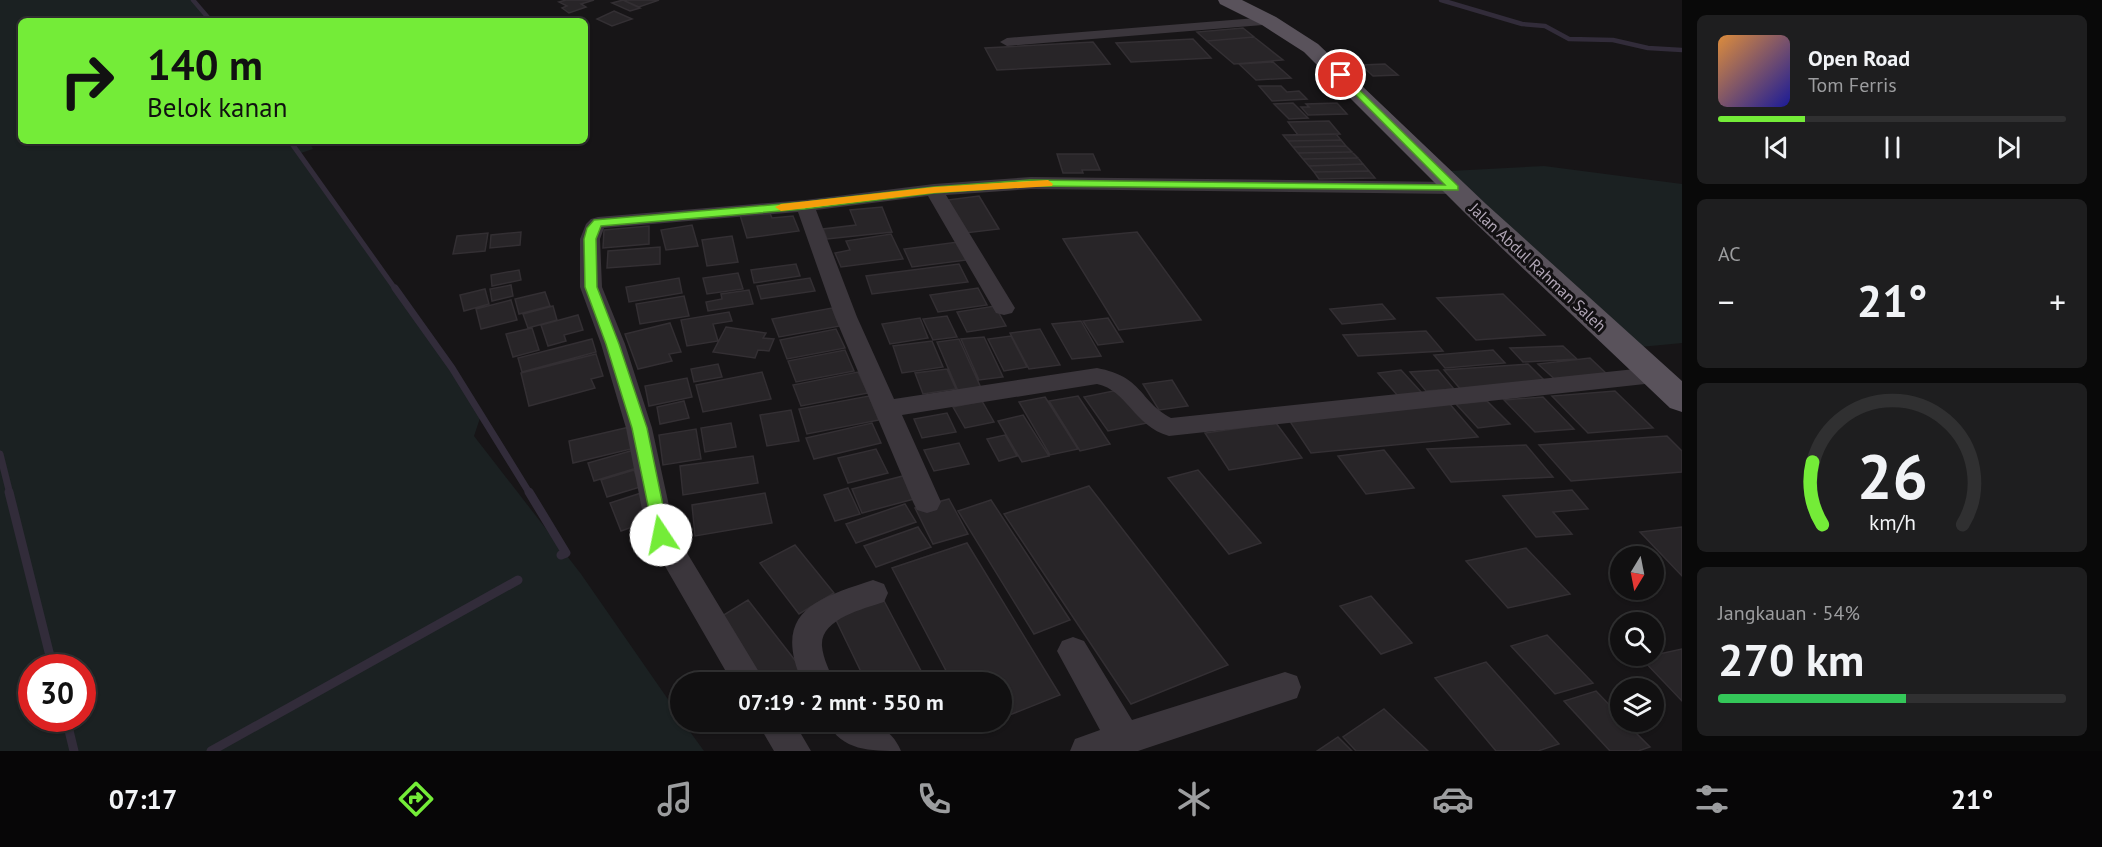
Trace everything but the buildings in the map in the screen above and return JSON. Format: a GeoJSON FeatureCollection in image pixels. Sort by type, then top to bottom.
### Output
{"type":"FeatureCollection","features":[{"type":"Feature","properties":{"kind":"main road","name":"Jalan Abdul Rahman Saleh"},"geometry":{"type":"LineString","coordinates":[[1227,0],[1269,21],[1311,48],[1454,188],[1682,400]]}},
{"type":"Feature","properties":{"kind":"street"},"geometry":{"type":"LineString","coordinates":[[1007,42],[1269,21]]}},
{"type":"Feature","properties":{"kind":"street"},"geometry":{"type":"LineString","coordinates":[[743,672],[661,535],[639,428],[613,344],[591,287],[590,239],[593,228],[602,221],[805,206],[934,190],[1030,183],[1454,188]]}},
{"type":"Feature","properties":{"kind":"street"},"geometry":{"type":"LineString","coordinates":[[934,190],[1004,308]]}},
{"type":"Feature","properties":{"kind":"street"},"geometry":{"type":"LineString","coordinates":[[805,206],[846,317],[927,502]]}},
{"type":"Feature","properties":{"kind":"street"},"geometry":{"type":"LineString","coordinates":[[887,409],[1108,376],[1118,381],[1158,423],[1169,427],[1654,375]]}},
{"type":"Feature","properties":{"kind":"street"},"geometry":{"type":"LineString","coordinates":[[814,672],[807,655],[808,630],[820,615],[837,604],[873,593]]}},
{"type":"Feature","properties":{"kind":"street"},"geometry":{"type":"LineString","coordinates":[[1073,651],[1124,739]]}},
{"type":"Feature","properties":{"kind":"street"},"geometry":{"type":"LineString","coordinates":[[1087,751],[1285,687]]}},
{"type":"Feature","properties":{"kind":"street"},"geometry":{"type":"LineString","coordinates":[[781,732],[794,751]]}},
{"type":"Feature","properties":{"kind":"street"},"geometry":{"type":"LineString","coordinates":[[858,732],[884,751]]}},
{"type":"Feature","properties":{"kind":"shaded area"},"geometry":{"type":"Polygon","coordinates":[[[0,0],[192,0],[206,18],[18,18],[18,144],[310,144],[313,149],[298,154],[452,368],[481,415],[474,436],[581,574],[670,702],[670,732],[690,732],[704,751],[0,751],[0,0]]]}},
{"type":"Feature","properties":{"kind":"shaded area"},"geometry":{"type":"Polygon","coordinates":[[[1544,166],[1682,184],[1682,343],[1640,347],[1450,171],[1544,166]]]}},
{"type":"Feature","properties":{"kind":"waterway"},"geometry":{"type":"LineString","coordinates":[[193,0],[208,18]]}},
{"type":"Feature","properties":{"kind":"waterway"},"geometry":{"type":"LineString","coordinates":[[1441,0],[1522,24],[1545,26],[1569,39],[1613,40],[1648,48],[1682,50]]}},
{"type":"Feature","properties":{"kind":"waterway"},"geometry":{"type":"LineString","coordinates":[[292,144],[396,290]]}},
{"type":"Feature","properties":{"kind":"waterway"},"geometry":{"type":"LineString","coordinates":[[395,288],[452,368],[530,494]]}},
{"type":"Feature","properties":{"kind":"waterway"},"geometry":{"type":"LineString","coordinates":[[0,454],[10,494]]}},
{"type":"Feature","properties":{"kind":"waterway"},"geometry":{"type":"LineString","coordinates":[[9,492],[50,654]]}},
{"type":"Feature","properties":{"kind":"waterway"},"geometry":{"type":"LineString","coordinates":[[529,492],[566,553],[561,555]]}},
{"type":"Feature","properties":{"kind":"waterway"},"geometry":{"type":"LineString","coordinates":[[211,751],[518,580]]}},
{"type":"Feature","properties":{"kind":"waterway"},"geometry":{"type":"LineString","coordinates":[[69,732],[74,751]]}},
{"type":"Feature","properties":{"kind":"slow traffic"},"geometry":{"type":"LineString","coordinates":[[781,207],[934,190],[1030,183],[1048,184]]}},
{"type":"Feature","properties":{"kind":"route"},"geometry":{"type":"LineString","coordinates":[[661,535],[639,428],[613,344],[591,287],[590,239],[593,228],[598,223],[805,206],[934,190],[1030,183],[1454,188],[1341,75]]}}]}
